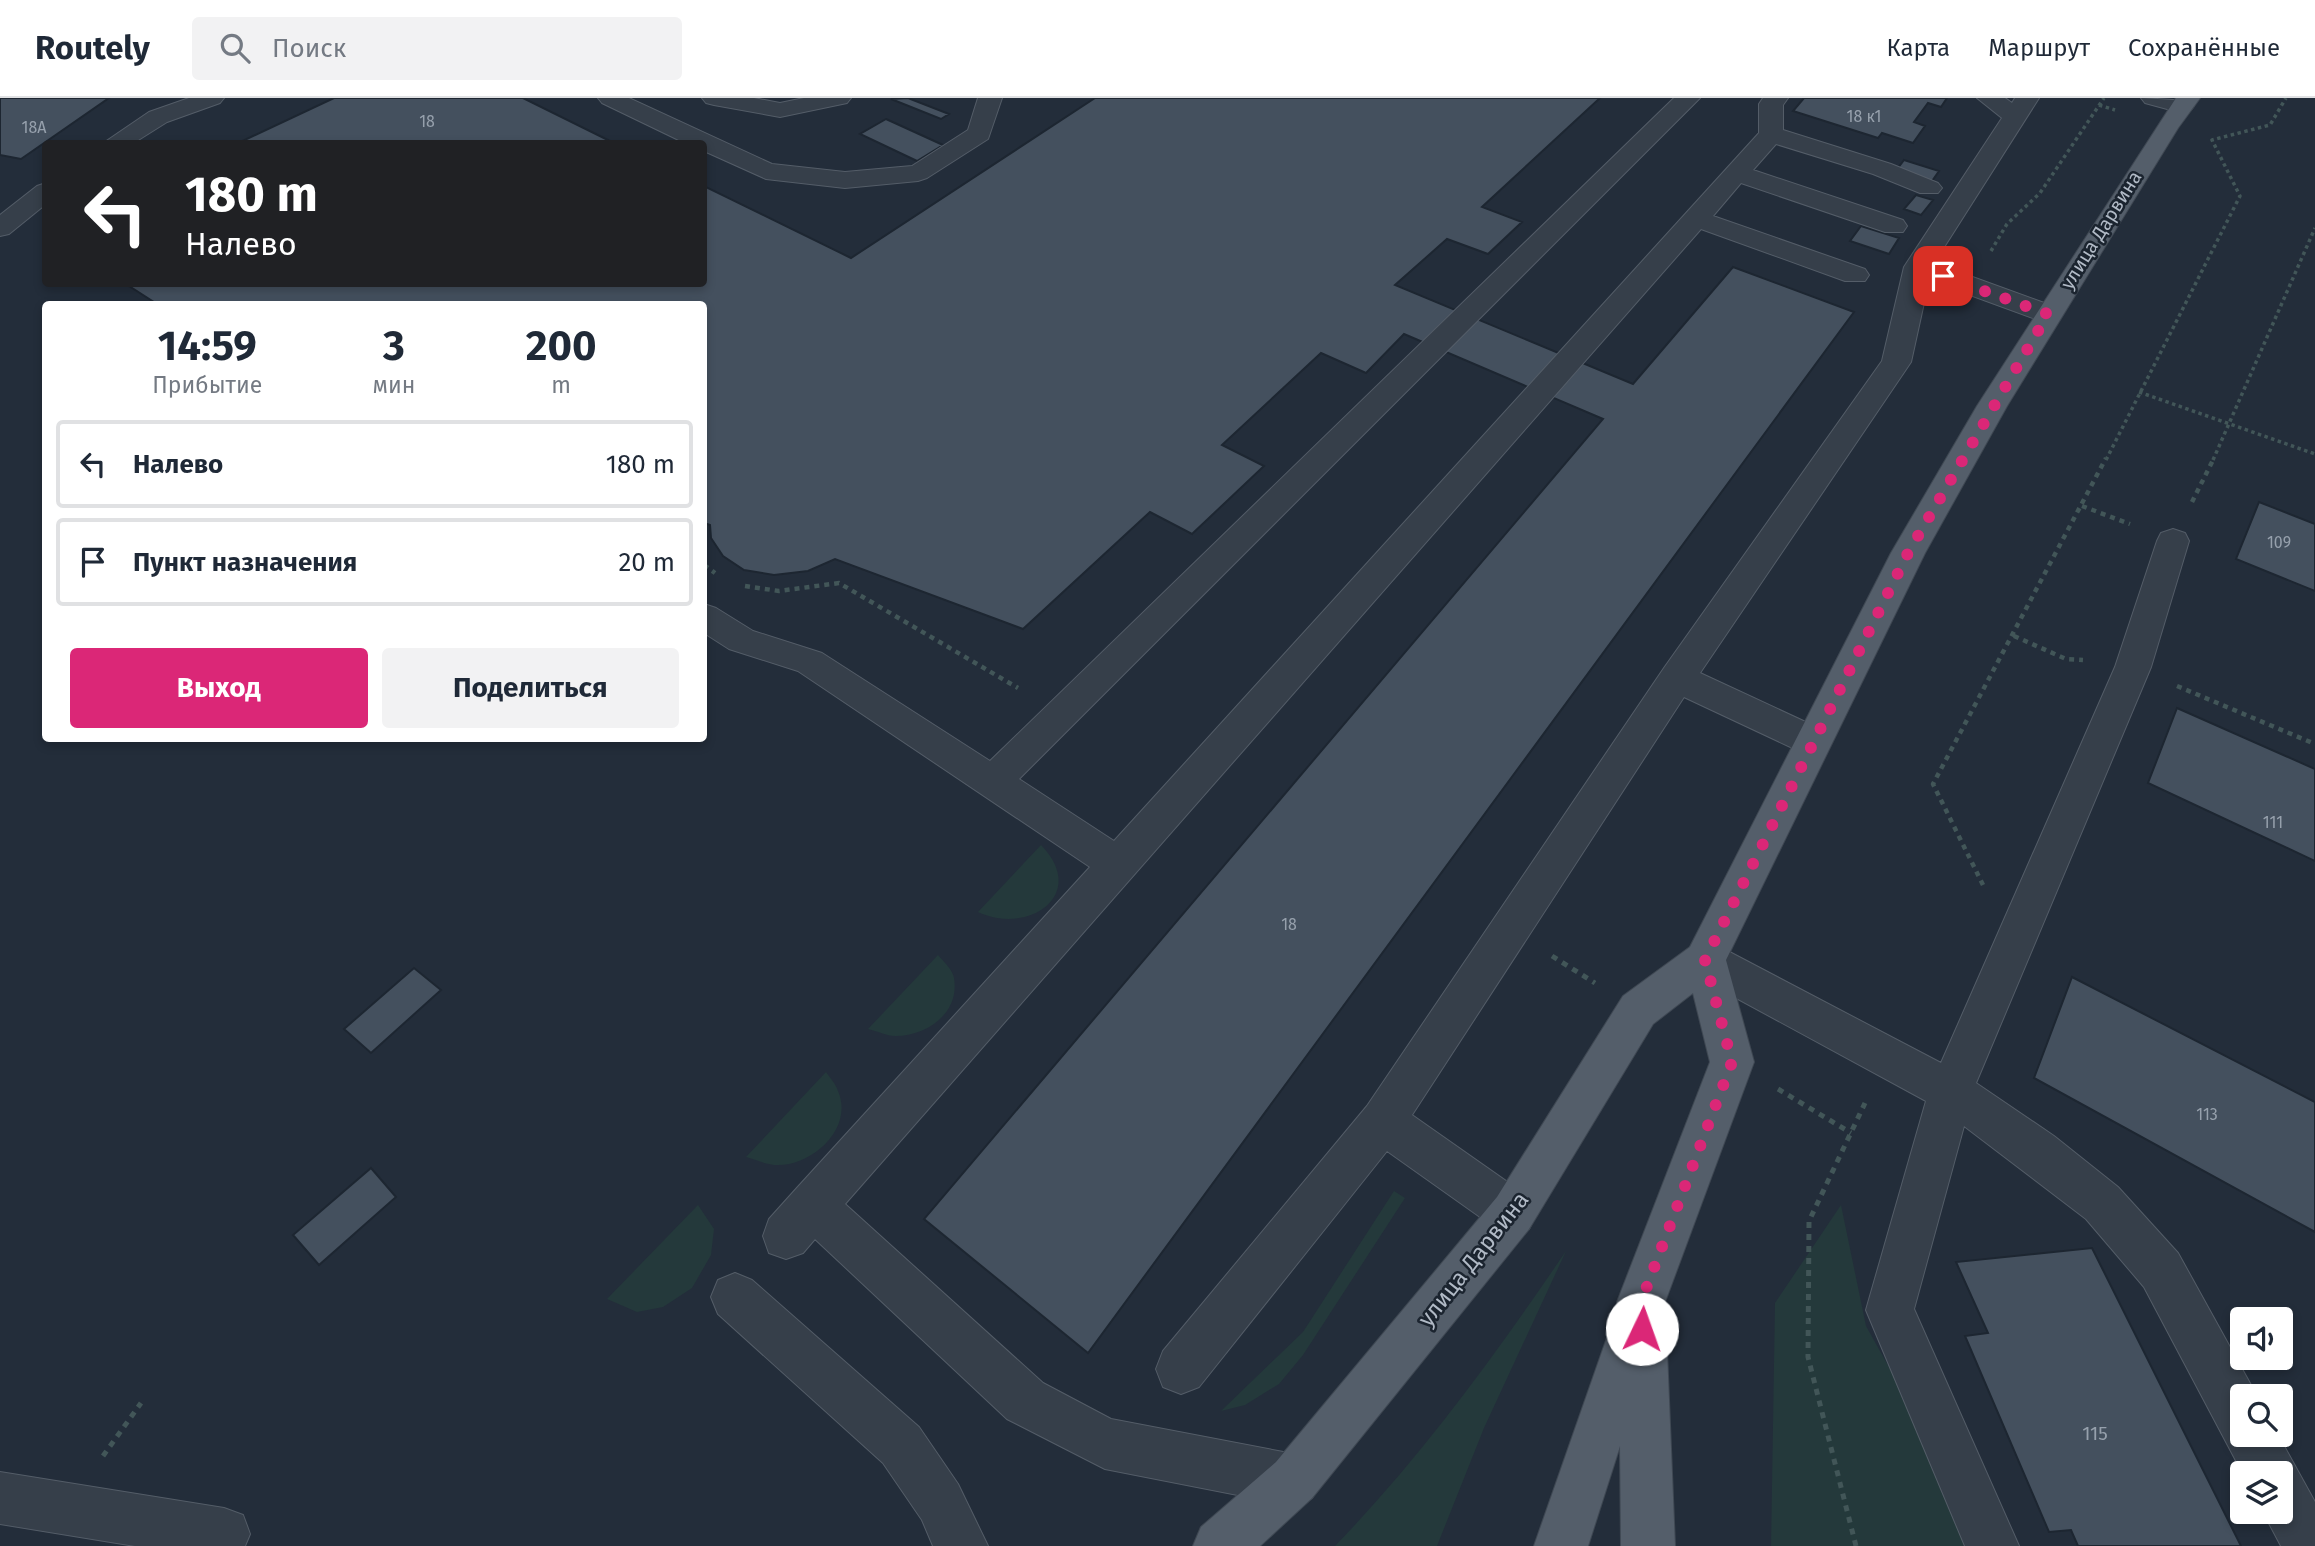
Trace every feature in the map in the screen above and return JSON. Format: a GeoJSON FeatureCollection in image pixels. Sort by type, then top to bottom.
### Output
{"type":"FeatureCollection","features":[{"type":"Feature","properties":{"kind":"main road","name":"улица Дарвина"},"geometry":{"type":"LineString","coordinates":[[1220,1546],[1294,1480],[1513,1213],[1638,1010],[1705,960],[1908,553],[2048,314],[2167,126],[2175,101]]}},
{"type":"Feature","properties":{"kind":"main road"},"geometry":{"type":"LineString","coordinates":[[1561,1546],[1641,1302],[1732,1062],[1705,960]]}},
{"type":"Feature","properties":{"kind":"main road"},"geometry":{"type":"LineString","coordinates":[[1641,1302],[1648,1546]]}},
{"type":"Feature","properties":{"kind":"lane"},"geometry":{"type":"LineString","coordinates":[[121,140],[158,117],[212,98]]}},
{"type":"Feature","properties":{"kind":"lane"},"geometry":{"type":"LineString","coordinates":[[610,98],[700,140]]}},
{"type":"Feature","properties":{"kind":"lane"},"geometry":{"type":"LineString","coordinates":[[713,98],[780,110],[839,98]]}},
{"type":"Feature","properties":{"kind":"lane"},"geometry":{"type":"LineString","coordinates":[[707,143],[766,171],[845,180],[918,173],[979,134],[990,98]]}},
{"type":"Feature","properties":{"kind":"lane"},"geometry":{"type":"LineString","coordinates":[[994,780],[1688,98]]}},
{"type":"Feature","properties":{"kind":"lane"},"geometry":{"type":"LineString","coordinates":[[1294,1480],[1105,1443],[1025,1401],[799,1220],[1116,863],[1697,219],[1771,134],[1771,104],[1776,98]]}},
{"type":"Feature","properties":{"kind":"lane"},"geometry":{"type":"LineString","coordinates":[[1181,1369],[1383,1121],[1677,678],[1896,362],[1917,267],[2021,107],[1989,98]]}},
{"type":"Feature","properties":{"kind":"lane"},"geometry":{"type":"LineString","coordinates":[[1771,134],[1882,169],[1929,188]]}},
{"type":"Feature","properties":{"kind":"lane"},"geometry":{"type":"LineString","coordinates":[[1736,173],[1894,226]]}},
{"type":"Feature","properties":{"kind":"lane"},"geometry":{"type":"LineString","coordinates":[[0,228],[42,194]]}},
{"type":"Feature","properties":{"kind":"lane"},"geometry":{"type":"LineString","coordinates":[[1697,219],[1855,275]]}},
{"type":"Feature","properties":{"kind":"lane"},"geometry":{"type":"LineString","coordinates":[[1917,267],[2048,314]]}},
{"type":"Feature","properties":{"kind":"lane"},"geometry":{"type":"LineString","coordinates":[[1993,1546],[1890,1310],[1951,1091],[2133,667],[2174,541]]}},
{"type":"Feature","properties":{"kind":"lane"},"geometry":{"type":"LineString","coordinates":[[707,619],[741,640],[810,662],[994,780],[1116,863]]}},
{"type":"Feature","properties":{"kind":"lane"},"geometry":{"type":"LineString","coordinates":[[1677,678],[1812,741]]}},
{"type":"Feature","properties":{"kind":"lane"},"geometry":{"type":"LineString","coordinates":[[1705,960],[1951,1091],[2038,1152],[2102,1203],[2161,1269],[2230,1398]]}},
{"type":"Feature","properties":{"kind":"lane"},"geometry":{"type":"LineString","coordinates":[[1383,1121],[1513,1213]]}},
{"type":"Feature","properties":{"kind":"lane"},"geometry":{"type":"LineString","coordinates":[[736,1297],[901,1446],[940,1502],[961,1546]]}},
{"type":"Feature","properties":{"kind":"lane"},"geometry":{"type":"LineString","coordinates":[[0,1498],[225,1534]]}},
{"type":"Feature","properties":{"kind":"lane"},"geometry":{"type":"LineString","coordinates":[[2293,1516],[2309,1546]]}},
{"type":"Feature","properties":{"kind":"path"},"geometry":{"type":"LineString","coordinates":[[1985,888],[1933,784],[2082,506],[2240,196],[2212,140],[2270,125],[2286,98]]}},
{"type":"Feature","properties":{"kind":"path"},"geometry":{"type":"LineString","coordinates":[[2174,541],[2231,423],[2315,228]]}},
{"type":"Feature","properties":{"kind":"path"},"geometry":{"type":"LineString","coordinates":[[2139,392],[2315,454]]}},
{"type":"Feature","properties":{"kind":"path"},"geometry":{"type":"LineString","coordinates":[[707,567],[718,575]]}},
{"type":"Feature","properties":{"kind":"path"},"geometry":{"type":"LineString","coordinates":[[740,586],[779,591],[839,583],[1061,714]]}},
{"type":"Feature","properties":{"kind":"path"},"geometry":{"type":"LineString","coordinates":[[1856,1546],[1808,1357],[1808,1221],[1886,1057]]}},
{"type":"Feature","properties":{"kind":"green space"},"geometry":{"type":"Polygon","coordinates":[[[1041,845],[1054,863],[1059,880],[1056,894],[1047,906],[1016,919],[997,918],[978,912],[1041,845]]]}},
{"type":"Feature","properties":{"kind":"green space"},"geometry":{"type":"Polygon","coordinates":[[[938,955],[953,975],[954,991],[952,1002],[939,1020],[919,1032],[907,1035],[892,1036],[868,1029],[938,955]]]}},
{"type":"Feature","properties":{"kind":"green space"},"geometry":{"type":"Polygon","coordinates":[[[826,1072],[837,1088],[841,1105],[840,1118],[827,1142],[804,1159],[791,1163],[774,1165],[746,1157],[826,1072]]]}},
{"type":"Feature","properties":{"kind":"green space"},"geometry":{"type":"Polygon","coordinates":[[[1394,1191],[1405,1198],[1303,1355],[1279,1384],[1245,1405],[1221,1411],[1303,1332],[1394,1191]]]}},
{"type":"Feature","properties":{"kind":"green space"},"geometry":{"type":"Polygon","coordinates":[[[698,1205],[714,1229],[711,1255],[692,1288],[663,1307],[637,1312],[607,1299],[698,1205]]]}},
{"type":"Feature","properties":{"kind":"green space"},"geometry":{"type":"Polygon","coordinates":[[[1841,1205],[1866,1326],[1989,1546],[1771,1546],[1775,1303],[1841,1205]]]}},
{"type":"Feature","properties":{"kind":"green space"},"geometry":{"type":"Polygon","coordinates":[[[1566,1251],[1484,1428],[1437,1546],[1335,1546],[1398,1476],[1457,1403],[1566,1251]]]}},
{"type":"Feature","properties":{"kind":"building"},"geometry":{"type":"Polygon","coordinates":[[[0,98],[109,98],[48,140],[42,140],[42,144],[21,159],[0,155],[0,98]]]}},
{"type":"Feature","properties":{"kind":"building"},"geometry":{"type":"Polygon","coordinates":[[[334,98],[523,98],[608,140],[245,140],[334,98]]]}},
{"type":"Feature","properties":{"kind":"building"},"geometry":{"type":"Polygon","coordinates":[[[908,98],[949,114],[941,119],[891,99],[908,98]]]}},
{"type":"Feature","properties":{"kind":"building"},"geometry":{"type":"Polygon","coordinates":[[[1095,98],[1600,98],[1482,207],[1522,222],[1488,254],[1447,239],[1395,285],[1633,384],[1733,267],[1854,312],[1088,1353],[924,1219],[1603,419],[1404,334],[1366,373],[1321,353],[1222,445],[1264,466],[1192,534],[1150,512],[1023,629],[835,559],[808,571],[774,575],[744,570],[723,556],[711,538],[710,525],[707,524],[707,301],[152,301],[131,287],[707,287],[707,187],[851,258],[1095,98]]]}},
{"type":"Feature","properties":{"kind":"building"},"geometry":{"type":"Polygon","coordinates":[[[1804,98],[1947,98],[1941,107],[1928,103],[1914,122],[1925,126],[1913,143],[1882,133],[1878,138],[1793,111],[1804,98]]]}},
{"type":"Feature","properties":{"kind":"building"},"geometry":{"type":"Polygon","coordinates":[[[886,119],[943,145],[917,161],[860,134],[886,119]]]}},
{"type":"Feature","properties":{"kind":"building"},"geometry":{"type":"Polygon","coordinates":[[[1904,160],[1939,171],[1930,184],[1895,172],[1904,160]]]}},
{"type":"Feature","properties":{"kind":"building"},"geometry":{"type":"Polygon","coordinates":[[[1916,195],[1933,200],[1921,215],[1904,209],[1916,195]]]}},
{"type":"Feature","properties":{"kind":"building"},"geometry":{"type":"Polygon","coordinates":[[[1861,226],[1899,238],[1889,254],[1850,241],[1861,226]]]}},
{"type":"Feature","properties":{"kind":"building"},"geometry":{"type":"Polygon","coordinates":[[[2259,502],[2315,524],[2315,591],[2236,559],[2259,502]]]}},
{"type":"Feature","properties":{"kind":"building"},"geometry":{"type":"Polygon","coordinates":[[[2177,708],[2315,769],[2315,861],[2148,783],[2177,708]]]}},
{"type":"Feature","properties":{"kind":"building"},"geometry":{"type":"Polygon","coordinates":[[[414,968],[441,990],[371,1053],[344,1029],[414,968]]]}},
{"type":"Feature","properties":{"kind":"building"},"geometry":{"type":"Polygon","coordinates":[[[2072,977],[2315,1102],[2315,1232],[2034,1078],[2072,977]]]}},
{"type":"Feature","properties":{"kind":"building"},"geometry":{"type":"Polygon","coordinates":[[[371,1168],[396,1197],[319,1265],[293,1235],[371,1168]]]}},
{"type":"Feature","properties":{"kind":"building"},"geometry":{"type":"Polygon","coordinates":[[[2092,1248],[2241,1546],[2078,1546],[2071,1530],[2049,1532],[1965,1336],[1988,1333],[1956,1262],[2092,1248]]]}},
{"type":"Feature","properties":{"kind":"route"},"geometry":{"type":"LineString","coordinates":[[1642,1329],[1641,1302],[1732,1062],[1705,960],[1908,553],[2048,314],[1943,276]]}}]}
